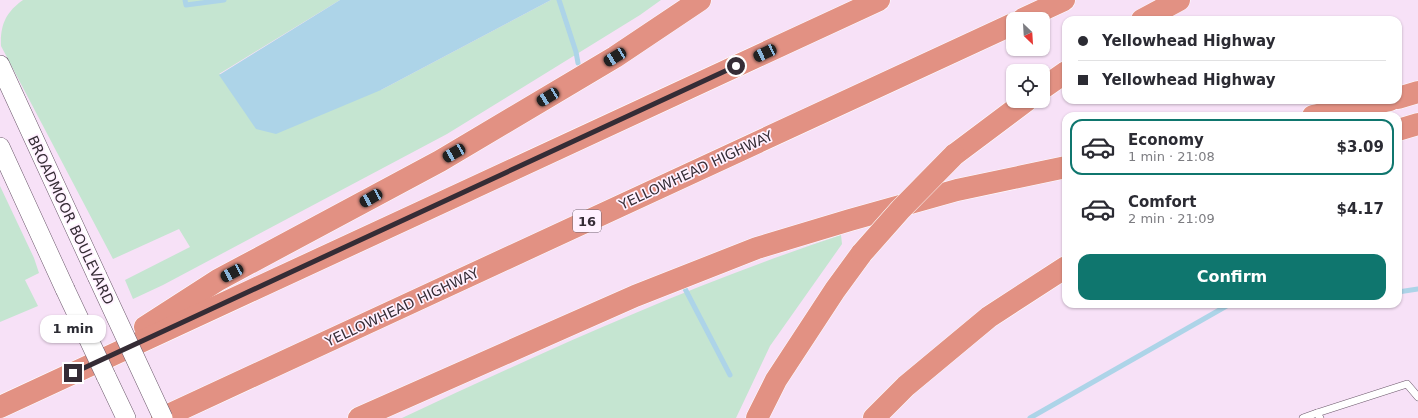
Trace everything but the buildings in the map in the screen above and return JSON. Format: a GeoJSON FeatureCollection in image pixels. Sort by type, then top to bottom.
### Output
{"type":"FeatureCollection","features":[{"type":"Feature","properties":{"kind":"highway"},"geometry":{"type":"LineString","coordinates":[[73,373],[218,280],[440,161],[602,65],[700,0]]}},
{"type":"Feature","properties":{"kind":"highway"},"geometry":{"type":"LineString","coordinates":[[0,407],[878,0]]}},
{"type":"Feature","properties":{"kind":"highway"},"geometry":{"type":"LineString","coordinates":[[1038,12],[1064,0]]}},
{"type":"Feature","properties":{"kind":"highway"},"geometry":{"type":"LineString","coordinates":[[1150,16],[1180,0]]}},
{"type":"Feature","properties":{"kind":"highway","name":"YELLOWHEAD HIGHWAY"},"geometry":{"type":"LineString","coordinates":[[162,418],[1006,27]]}},
{"type":"Feature","properties":{"kind":"highway"},"geometry":{"type":"LineString","coordinates":[[1050,83],[1062,75]]}},
{"type":"Feature","properties":{"kind":"highway"},"geometry":{"type":"LineString","coordinates":[[1402,97],[1418,92]]}},
{"type":"Feature","properties":{"kind":"highway"},"geometry":{"type":"LineString","coordinates":[[1332,112],[1371,104]]}},
{"type":"Feature","properties":{"kind":"highway"},"geometry":{"type":"LineString","coordinates":[[757,418],[776,380],[835,290],[862,253],[954,155],[1017,108]]}},
{"type":"Feature","properties":{"kind":"highway"},"geometry":{"type":"LineString","coordinates":[[1402,129],[1418,124]]}},
{"type":"Feature","properties":{"kind":"highway"},"geometry":{"type":"LineString","coordinates":[[360,418],[635,296],[757,248],[957,190],[1062,168]]}},
{"type":"Feature","properties":{"kind":"highway"},"geometry":{"type":"LineString","coordinates":[[874,418],[906,386],[989,317],[1062,270]]}},
{"type":"Feature","properties":{"kind":"main road","name":"BROADMOOR BOULEVARD"},"geometry":{"type":"LineString","coordinates":[[0,65],[162,418]]}},
{"type":"Feature","properties":{"kind":"main road"},"geometry":{"type":"LineString","coordinates":[[0,147],[126,418]]}},
{"type":"Feature","properties":{"kind":"lane"},"geometry":{"type":"LineString","coordinates":[[1303,418],[1318,415],[1407,384],[1418,397]]}},
{"type":"Feature","properties":{"kind":"green space"},"geometry":{"type":"Polygon","coordinates":[[[23,0],[340,0],[219,74],[381,90],[551,0],[661,0],[640,15],[447,134],[163,285],[133,299],[125,280],[190,247],[179,229],[113,259],[1,46],[3,25],[5,20],[12,9],[23,0]]]}},
{"type":"Feature","properties":{"kind":"green space"},"geometry":{"type":"Polygon","coordinates":[[[0,186],[34,258],[39,273],[25,280],[38,306],[0,322],[0,186]]]}},
{"type":"Feature","properties":{"kind":"green space"},"geometry":{"type":"Polygon","coordinates":[[[841,235],[842,244],[770,346],[736,418],[402,418],[510,368],[673,297],[785,254],[841,235]]]}},
{"type":"Feature","properties":{"kind":"water"},"geometry":{"type":"Polygon","coordinates":[[[340,0],[551,0],[381,90],[276,134],[256,129],[219,75],[340,0]]]}},
{"type":"Feature","properties":{"kind":"waterway"},"geometry":{"type":"LineString","coordinates":[[185,0],[186,5],[224,0]]}},
{"type":"Feature","properties":{"kind":"waterway"},"geometry":{"type":"LineString","coordinates":[[559,0],[576,52],[578,63]]}},
{"type":"Feature","properties":{"kind":"waterway"},"geometry":{"type":"LineString","coordinates":[[682,283],[730,375]]}},
{"type":"Feature","properties":{"kind":"waterway"},"geometry":{"type":"LineString","coordinates":[[1402,291],[1418,289]]}},
{"type":"Feature","properties":{"kind":"waterway"},"geometry":{"type":"LineString","coordinates":[[1030,418],[1223,308]]}},
{"type":"Feature","properties":{"kind":"route"},"geometry":{"type":"LineString","coordinates":[[73,373],[736,66]]}}]}
